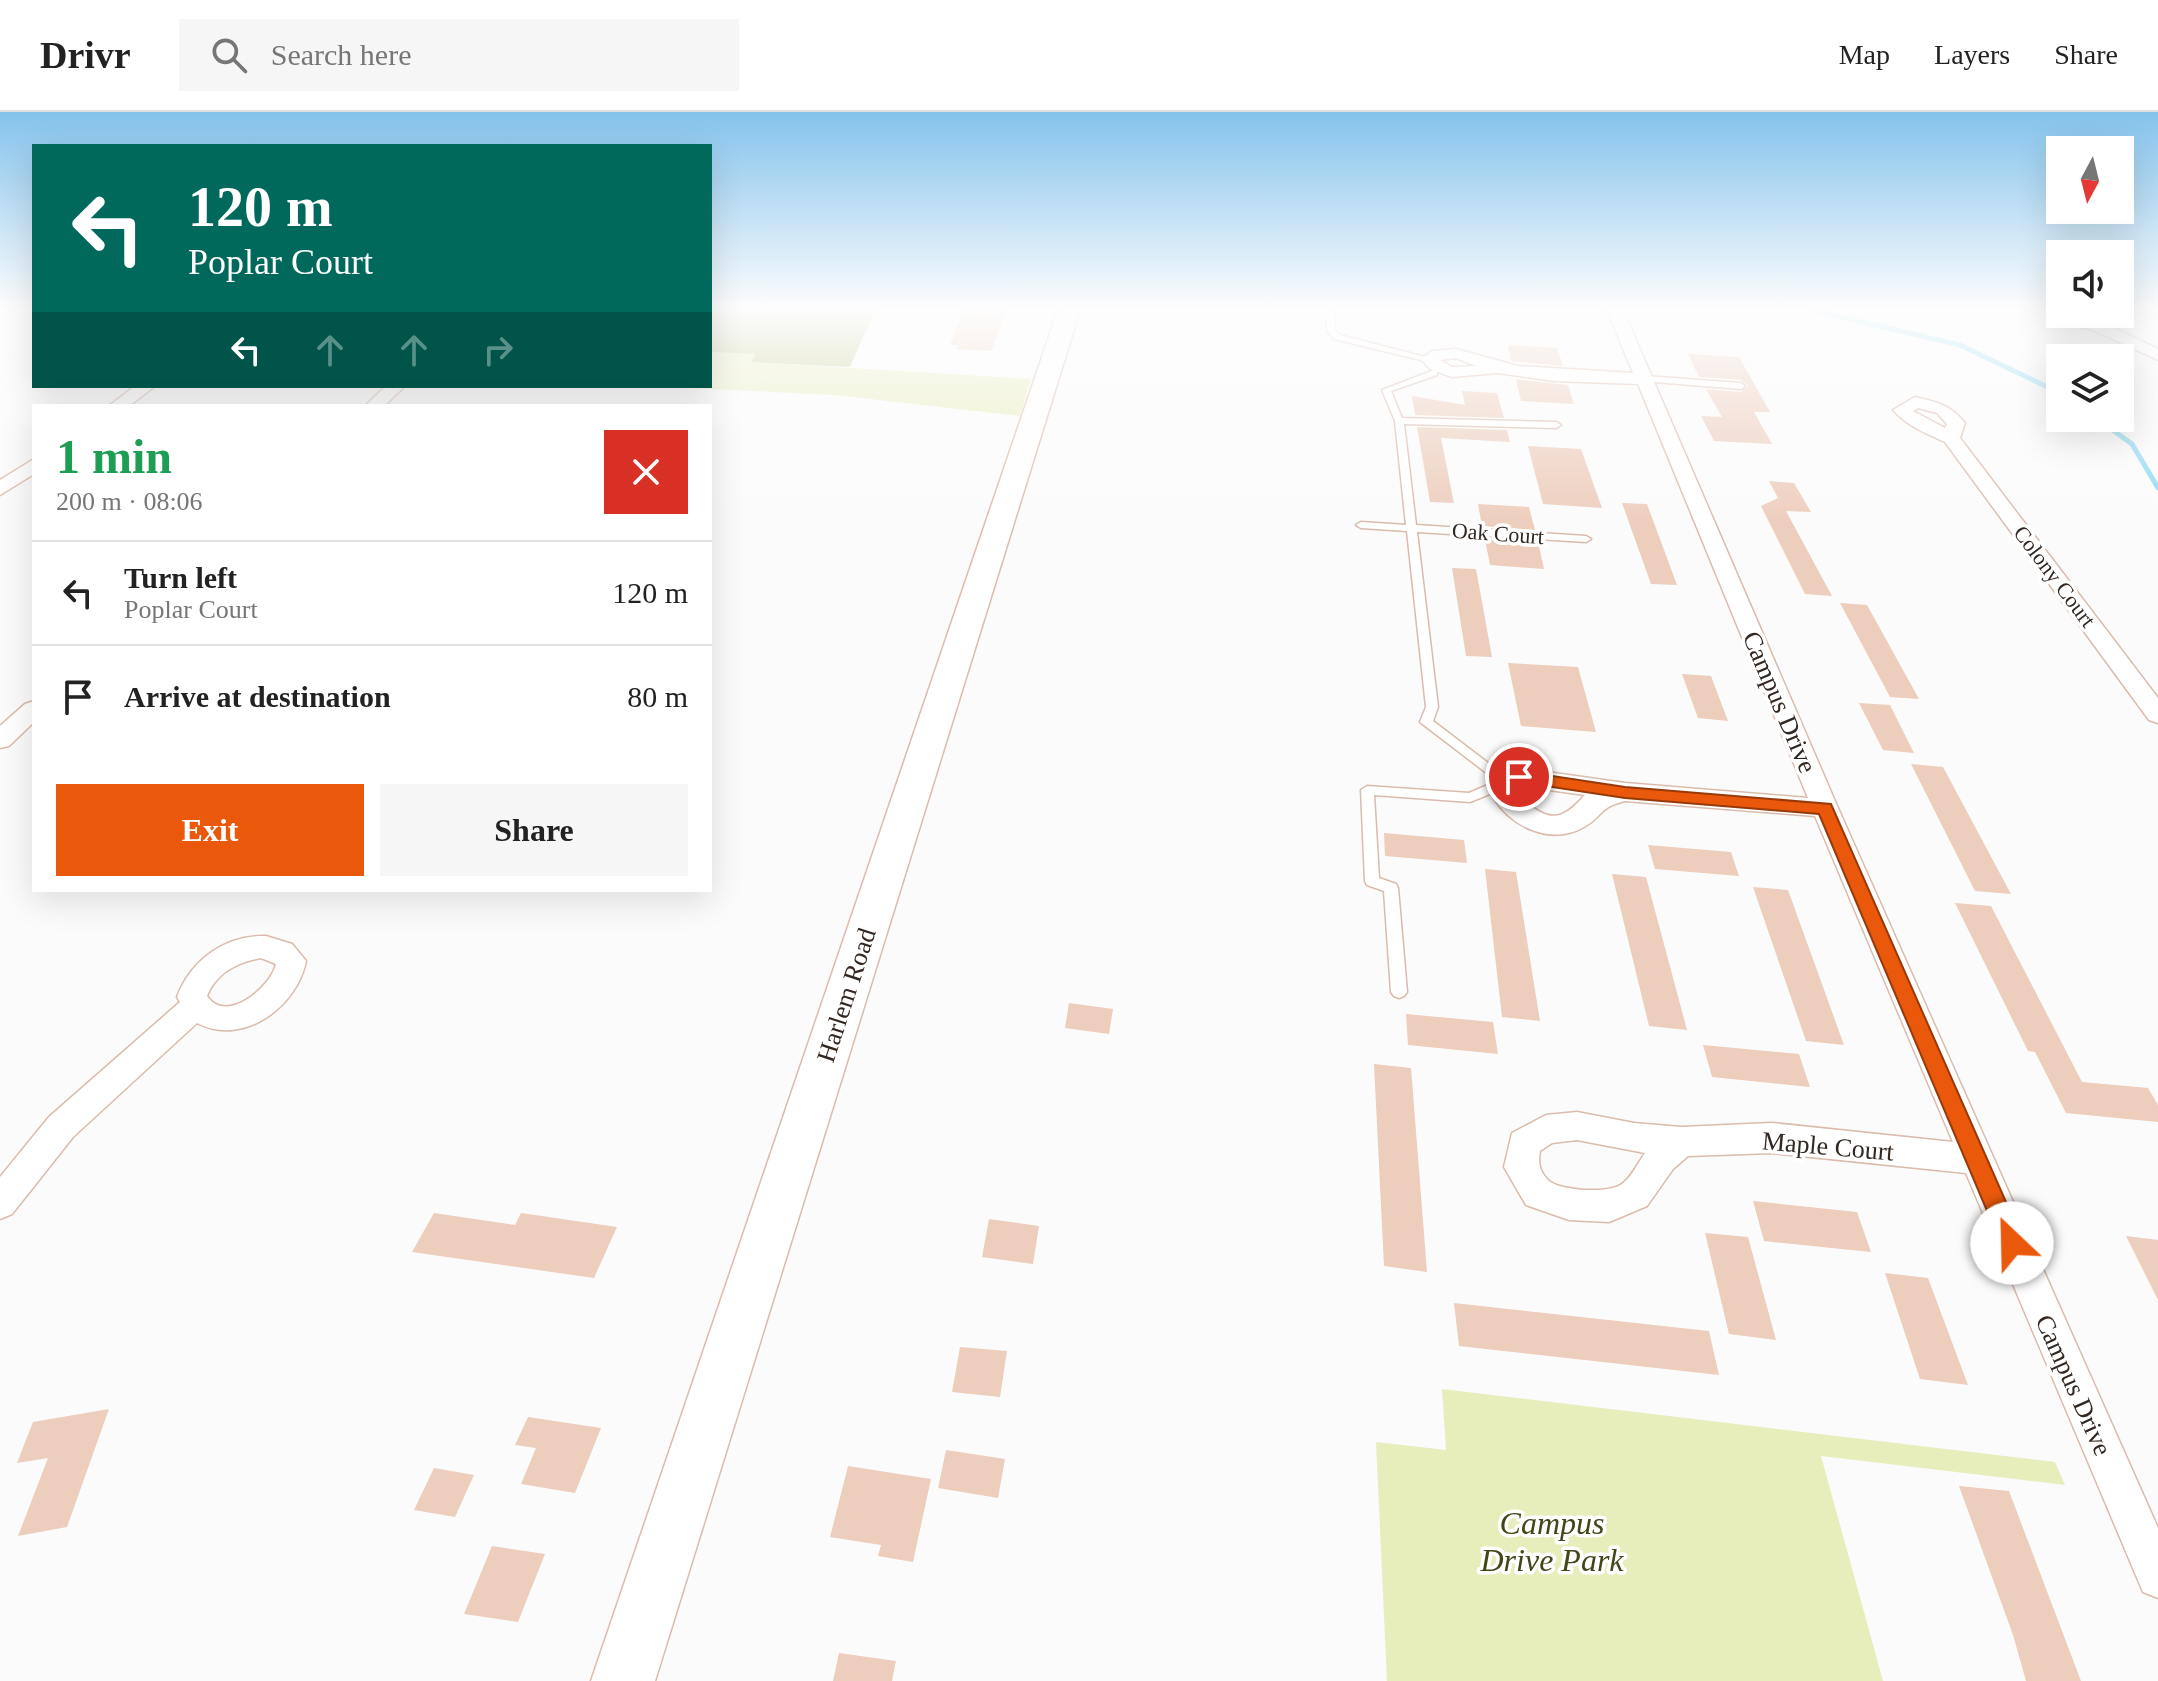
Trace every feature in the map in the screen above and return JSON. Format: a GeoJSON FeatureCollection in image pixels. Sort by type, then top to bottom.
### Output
{"type":"FeatureCollection","features":[{"type":"Feature","properties":{"kind":"main road","name":"Harlem Road"},"geometry":{"type":"LineString","coordinates":[[623,1681],[1045,383]]}},
{"type":"Feature","properties":{"kind":"street","name":"Campus Drive"},"geometry":{"type":"LineString","coordinates":[[1647,383],[1825,808],[2158,1577]]}},
{"type":"Feature","properties":{"kind":"street"},"geometry":{"type":"LineString","coordinates":[[121,404],[143,388]]}},
{"type":"Feature","properties":{"kind":"street"},"geometry":{"type":"LineString","coordinates":[[376,404],[394,388]]}},
{"type":"Feature","properties":{"kind":"street","name":"Colony Court"},"geometry":{"type":"LineString","coordinates":[[1951,438],[2158,715]]}},
{"type":"Feature","properties":{"kind":"street"},"geometry":{"type":"LineString","coordinates":[[0,489],[32,466]]}},
{"type":"Feature","properties":{"kind":"street"},"geometry":{"type":"LineString","coordinates":[[0,740],[32,711]]}},
{"type":"Feature","properties":{"kind":"street"},"geometry":{"type":"LineString","coordinates":[[1625,792],[1595,801],[1581,817],[1564,826],[1537,823],[1518,813],[1506,797],[1507,782],[1519,777],[1552,779],[1587,788],[1625,792],[1825,808]]}},
{"type":"Feature","properties":{"kind":"street"},"geometry":{"type":"LineString","coordinates":[[0,1203],[61,1127],[195,1007]]}},
{"type":"Feature","properties":{"kind":"street","name":"Maple Court"},"geometry":{"type":"LineString","coordinates":[[1681,1142],[1772,1138],[1976,1159]]}},
{"type":"Feature","properties":{"kind":"lane"},"geometry":{"type":"LineString","coordinates":[[1399,383],[1386,390],[1399,421],[1432,707],[1426,722],[1507,782]]}},
{"type":"Feature","properties":{"kind":"lane"},"geometry":{"type":"LineString","coordinates":[[1703,383],[1741,386]]}},
{"type":"Feature","properties":{"kind":"lane"},"geometry":{"type":"LineString","coordinates":[[1399,421],[1556,425]]}},
{"type":"Feature","properties":{"kind":"lane","name":"Oak Court"},"geometry":{"type":"LineString","coordinates":[[1361,525],[1586,539]]}},
{"type":"Feature","properties":{"kind":"lane"},"geometry":{"type":"LineString","coordinates":[[1399,992],[1391,888],[1372,881],[1367,790],[1470,798],[1507,782]]}},
{"type":"Feature","properties":{"kind":"green space"},"geometry":{"type":"Polygon","coordinates":[[[712,383],[1030,383],[1020,416],[835,395],[691,388],[712,388],[712,383]]]}},
{"type":"Feature","properties":{"kind":"green space","name":"Campus Drive Park"},"geometry":{"type":"Polygon","coordinates":[[[1442,1389],[2055,1462],[2065,1485],[1821,1456],[1883,1681],[1387,1681],[1376,1442],[1446,1450],[1442,1389]]]}},
{"type":"Feature","properties":{"kind":"building"},"geometry":{"type":"Polygon","coordinates":[[[1517,383],[1553,383],[1568,385],[1574,404],[1521,401],[1517,383]]]}},
{"type":"Feature","properties":{"kind":"building"},"geometry":{"type":"Polygon","coordinates":[[[1745,383],[1754,383],[1770,412],[1754,412],[1772,444],[1714,441],[1701,416],[1722,417],[1706,389],[1741,392],[1748,386],[1745,383]]]}},
{"type":"Feature","properties":{"kind":"building"},"geometry":{"type":"Polygon","coordinates":[[[1462,391],[1497,393],[1504,418],[1415,415],[1412,396],[1465,405],[1462,391]]]}},
{"type":"Feature","properties":{"kind":"building"},"geometry":{"type":"Polygon","coordinates":[[[1417,427],[1507,430],[1510,442],[1441,438],[1454,503],[1430,502],[1417,427]]]}},
{"type":"Feature","properties":{"kind":"building"},"geometry":{"type":"Polygon","coordinates":[[[1528,446],[1581,449],[1602,508],[1543,504],[1528,446]]]}},
{"type":"Feature","properties":{"kind":"building"},"geometry":{"type":"Polygon","coordinates":[[[1769,481],[1794,483],[1811,512],[1786,511],[1832,596],[1805,594],[1761,506],[1778,498],[1769,481]]]}},
{"type":"Feature","properties":{"kind":"building"},"geometry":{"type":"Polygon","coordinates":[[[1622,503],[1647,504],[1677,585],[1651,584],[1622,503]]]}},
{"type":"Feature","properties":{"kind":"building"},"geometry":{"type":"Polygon","coordinates":[[[1478,504],[1529,507],[1535,530],[1482,526],[1478,504]]]}},
{"type":"Feature","properties":{"kind":"building"},"geometry":{"type":"Polygon","coordinates":[[[1485,539],[1538,542],[1544,569],[1490,565],[1485,539]]]}},
{"type":"Feature","properties":{"kind":"building"},"geometry":{"type":"Polygon","coordinates":[[[1452,568],[1476,569],[1492,657],[1466,656],[1452,568]]]}},
{"type":"Feature","properties":{"kind":"building"},"geometry":{"type":"Polygon","coordinates":[[[1840,603],[1867,605],[1919,699],[1890,697],[1840,603]]]}},
{"type":"Feature","properties":{"kind":"building"},"geometry":{"type":"Polygon","coordinates":[[[1508,663],[1578,667],[1596,732],[1521,726],[1508,663]]]}},
{"type":"Feature","properties":{"kind":"building"},"geometry":{"type":"Polygon","coordinates":[[[1682,674],[1711,676],[1728,721],[1698,718],[1682,674]]]}},
{"type":"Feature","properties":{"kind":"building"},"geometry":{"type":"Polygon","coordinates":[[[1859,703],[1890,705],[1914,753],[1883,750],[1859,703]]]}},
{"type":"Feature","properties":{"kind":"building"},"geometry":{"type":"Polygon","coordinates":[[[1911,764],[1943,767],[2011,894],[1975,891],[1911,764]]]}},
{"type":"Feature","properties":{"kind":"building"},"geometry":{"type":"Polygon","coordinates":[[[1384,833],[1464,840],[1467,863],[1385,856],[1384,833]]]}},
{"type":"Feature","properties":{"kind":"building"},"geometry":{"type":"Polygon","coordinates":[[[1648,845],[1731,852],[1739,876],[1655,869],[1648,845]]]}},
{"type":"Feature","properties":{"kind":"building"},"geometry":{"type":"Polygon","coordinates":[[[1485,869],[1516,872],[1540,1021],[1502,1017],[1485,869]]]}},
{"type":"Feature","properties":{"kind":"building"},"geometry":{"type":"Polygon","coordinates":[[[1612,874],[1646,877],[1687,1030],[1649,1026],[1612,874]]]}},
{"type":"Feature","properties":{"kind":"building"},"geometry":{"type":"Polygon","coordinates":[[[1753,887],[1788,890],[1844,1045],[1806,1041],[1753,887]]]}},
{"type":"Feature","properties":{"kind":"building"},"geometry":{"type":"Polygon","coordinates":[[[1955,903],[1991,906],[2082,1082],[2148,1088],[2158,1105],[2158,1122],[2066,1113],[2035,1052],[2028,1051],[1955,903]]]}},
{"type":"Feature","properties":{"kind":"building"},"geometry":{"type":"Polygon","coordinates":[[[1069,1003],[1113,1009],[1109,1034],[1065,1028],[1069,1003]]]}},
{"type":"Feature","properties":{"kind":"building"},"geometry":{"type":"Polygon","coordinates":[[[1406,1014],[1493,1022],[1498,1054],[1408,1045],[1406,1014]]]}},
{"type":"Feature","properties":{"kind":"building"},"geometry":{"type":"Polygon","coordinates":[[[1703,1045],[1799,1054],[1810,1087],[1712,1077],[1703,1045]]]}},
{"type":"Feature","properties":{"kind":"building"},"geometry":{"type":"Polygon","coordinates":[[[1374,1064],[1411,1068],[1427,1272],[1384,1266],[1374,1064]]]}},
{"type":"Feature","properties":{"kind":"building"},"geometry":{"type":"Polygon","coordinates":[[[1753,1201],[1857,1212],[1871,1252],[1764,1241],[1753,1201]]]}},
{"type":"Feature","properties":{"kind":"building"},"geometry":{"type":"Polygon","coordinates":[[[434,1213],[515,1225],[521,1213],[617,1227],[594,1278],[412,1252],[434,1213]]]}},
{"type":"Feature","properties":{"kind":"building"},"geometry":{"type":"Polygon","coordinates":[[[989,1219],[1039,1226],[1033,1264],[982,1257],[989,1219]]]}},
{"type":"Feature","properties":{"kind":"building"},"geometry":{"type":"Polygon","coordinates":[[[1705,1233],[1748,1237],[1776,1340],[1729,1334],[1705,1233]]]}},
{"type":"Feature","properties":{"kind":"building"},"geometry":{"type":"Polygon","coordinates":[[[2126,1236],[2158,1240],[2158,1300],[2126,1236]]]}},
{"type":"Feature","properties":{"kind":"building"},"geometry":{"type":"Polygon","coordinates":[[[1885,1273],[1928,1278],[1968,1385],[1920,1379],[1885,1273]]]}},
{"type":"Feature","properties":{"kind":"building"},"geometry":{"type":"Polygon","coordinates":[[[1454,1303],[1709,1331],[1719,1375],[1459,1346],[1454,1303]]]}},
{"type":"Feature","properties":{"kind":"building"},"geometry":{"type":"Polygon","coordinates":[[[960,1347],[1007,1351],[1000,1397],[952,1392],[960,1347]]]}},
{"type":"Feature","properties":{"kind":"building"},"geometry":{"type":"Polygon","coordinates":[[[109,1409],[67,1527],[18,1536],[48,1458],[17,1463],[33,1422],[109,1409]]]}},
{"type":"Feature","properties":{"kind":"building"},"geometry":{"type":"Polygon","coordinates":[[[528,1417],[601,1428],[575,1493],[521,1484],[536,1448],[515,1445],[528,1417]]]}},
{"type":"Feature","properties":{"kind":"building"},"geometry":{"type":"Polygon","coordinates":[[[946,1450],[1005,1459],[998,1498],[938,1488],[946,1450]]]}},
{"type":"Feature","properties":{"kind":"building"},"geometry":{"type":"Polygon","coordinates":[[[848,1466],[931,1479],[913,1562],[878,1556],[881,1545],[830,1537],[848,1466]]]}},
{"type":"Feature","properties":{"kind":"building"},"geometry":{"type":"Polygon","coordinates":[[[434,1468],[474,1475],[455,1517],[414,1510],[434,1468]]]}},
{"type":"Feature","properties":{"kind":"building"},"geometry":{"type":"Polygon","coordinates":[[[1959,1486],[2009,1491],[2081,1681],[2026,1681],[2013,1635],[1959,1486]]]}},
{"type":"Feature","properties":{"kind":"building"},"geometry":{"type":"Polygon","coordinates":[[[492,1546],[545,1554],[518,1622],[464,1614],[492,1546]]]}},
{"type":"Feature","properties":{"kind":"building"},"geometry":{"type":"Polygon","coordinates":[[[839,1653],[896,1661],[892,1681],[833,1681],[839,1653]]]}},
{"type":"Feature","properties":{"kind":"waterway"},"geometry":{"type":"LineString","coordinates":[[2040,383],[2046,386]]}},
{"type":"Feature","properties":{"kind":"waterway"},"geometry":{"type":"LineString","coordinates":[[2115,432],[2132,444],[2158,488]]}},
{"type":"Feature","properties":{"kind":"route"},"geometry":{"type":"LineString","coordinates":[[1519,777],[1552,779],[1587,788],[1625,792],[1825,808],[2012,1243]]}}]}
